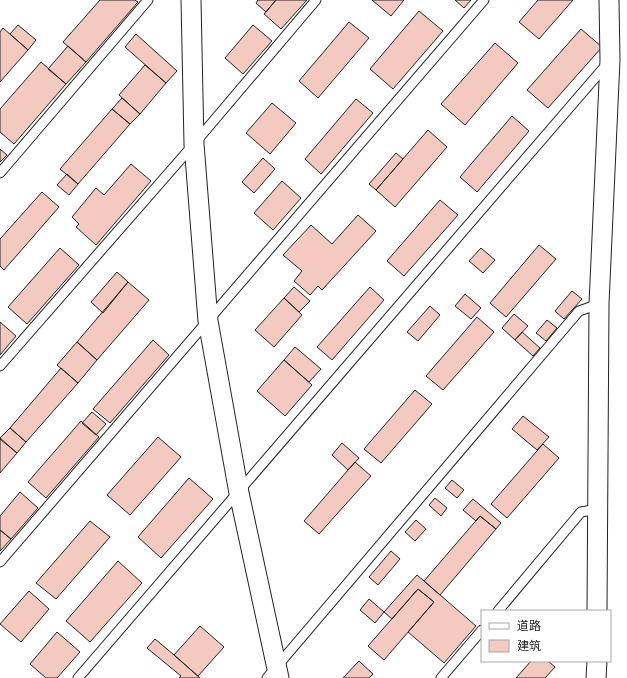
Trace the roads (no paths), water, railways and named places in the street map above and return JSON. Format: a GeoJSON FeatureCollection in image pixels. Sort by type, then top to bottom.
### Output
{"type":"FeatureCollection","features":[{"type":"Feature","properties":{"kind":"street"},"geometry":{"type":"LineString","coordinates":[[191,0],[194,144],[208,321],[274,674]]}},
{"type":"Feature","properties":{"kind":"street"},"geometry":{"type":"LineString","coordinates":[[597,610],[599,304],[610,60],[609,0]]}},
{"type":"Feature","properties":{"kind":"street"},"geometry":{"type":"LineString","coordinates":[[596,662],[596,678]]}},
{"type":"Feature","properties":{"kind":"lane"},"geometry":{"type":"LineString","coordinates":[[0,173],[148,0]]}},
{"type":"Feature","properties":{"kind":"lane"},"geometry":{"type":"LineString","coordinates":[[0,366],[194,144],[316,0]]}},
{"type":"Feature","properties":{"kind":"lane"},"geometry":{"type":"LineString","coordinates":[[0,562],[484,0]]}},
{"type":"Feature","properties":{"kind":"lane"},"geometry":{"type":"LineString","coordinates":[[78,678],[239,493],[610,60]]}},
{"type":"Feature","properties":{"kind":"lane"},"geometry":{"type":"LineString","coordinates":[[274,674],[580,310],[599,304]]}},
{"type":"Feature","properties":{"kind":"lane"},"geometry":{"type":"LineString","coordinates":[[499,610],[581,512],[598,509]]}},
{"type":"Feature","properties":{"kind":"lane"},"geometry":{"type":"LineString","coordinates":[[442,678],[481,631]]}}]}
